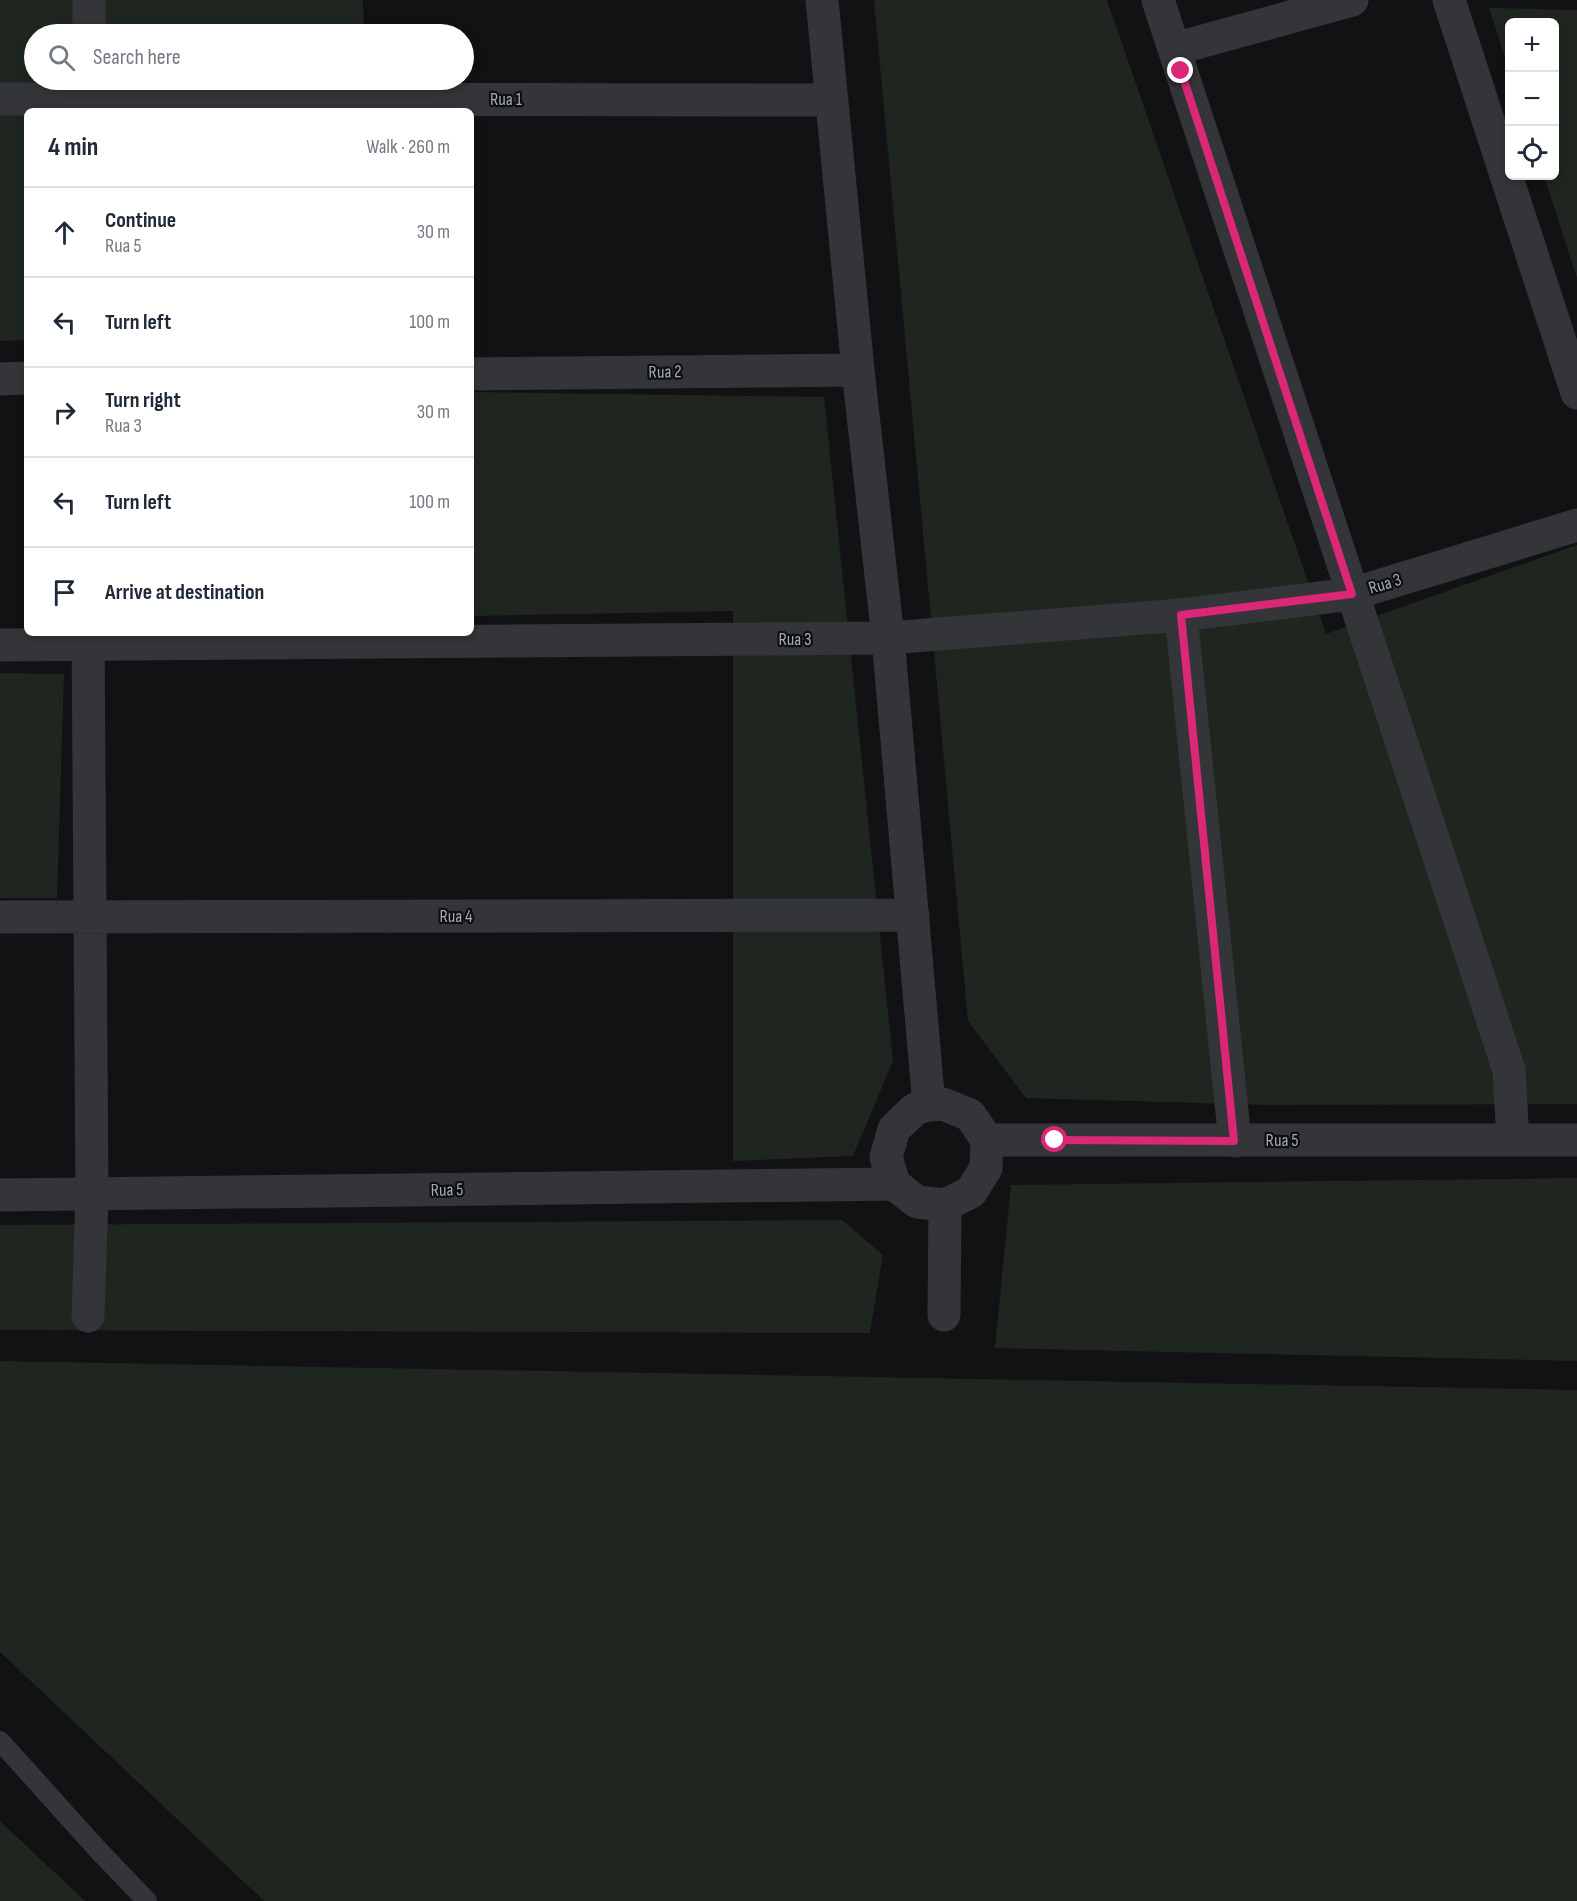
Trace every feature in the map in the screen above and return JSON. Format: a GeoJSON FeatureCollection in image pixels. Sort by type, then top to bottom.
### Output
{"type":"FeatureCollection","features":[{"type":"Feature","properties":{"kind":"street"},"geometry":{"type":"LineString","coordinates":[[89,0],[90,24]]}},
{"type":"Feature","properties":{"kind":"street"},"geometry":{"type":"LineString","coordinates":[[822,0],[858,370],[888,639],[929,1105]]}},
{"type":"Feature","properties":{"kind":"street"},"geometry":{"type":"LineString","coordinates":[[1158,0],[1509,1070],[1512,1140]]}},
{"type":"Feature","properties":{"kind":"street"},"geometry":{"type":"LineString","coordinates":[[1174,49],[1352,0]]}},
{"type":"Feature","properties":{"kind":"street"},"geometry":{"type":"LineString","coordinates":[[1449,0],[1577,393]]}},
{"type":"Feature","properties":{"kind":"street","name":"Rua 1"},"geometry":{"type":"LineString","coordinates":[[0,99],[91,96],[832,100]]}},
{"type":"Feature","properties":{"kind":"street","name":"Rua 2"},"geometry":{"type":"LineString","coordinates":[[474,374],[858,370]]}},
{"type":"Feature","properties":{"kind":"street"},"geometry":{"type":"LineString","coordinates":[[0,378],[24,378]]}},
{"type":"Feature","properties":{"kind":"street","name":"Rua 3"},"geometry":{"type":"LineString","coordinates":[[0,645],[88,639],[888,639],[1181,615],[1352,594],[1577,525]]}},
{"type":"Feature","properties":{"kind":"street"},"geometry":{"type":"LineString","coordinates":[[1181,615],[1234,1141]]}},
{"type":"Feature","properties":{"kind":"street"},"geometry":{"type":"LineString","coordinates":[[88,639],[92,1195],[88,1316]]}},
{"type":"Feature","properties":{"kind":"street","name":"Rua 4"},"geometry":{"type":"LineString","coordinates":[[0,917],[913,915]]}},
{"type":"Feature","properties":{"kind":"street"},"geometry":{"type":"LineString","coordinates":[[943,1104],[970,1115],[987,1140],[986,1168],[971,1192],[945,1205],[917,1202],[894,1184],[886,1156],[894,1129],[915,1110],[929,1105],[943,1104]]}},
{"type":"Feature","properties":{"kind":"street","name":"Rua 5"},"geometry":{"type":"LineString","coordinates":[[987,1140],[1577,1140]]}},
{"type":"Feature","properties":{"kind":"street","name":"Rua 5"},"geometry":{"type":"LineString","coordinates":[[0,1195],[894,1184]]}},
{"type":"Feature","properties":{"kind":"street"},"geometry":{"type":"LineString","coordinates":[[944,1316],[945,1205]]}},
{"type":"Feature","properties":{"kind":"lane"},"geometry":{"type":"LineString","coordinates":[[0,1741],[147,1901]]}},
{"type":"Feature","properties":{"kind":"shaded area"},"geometry":{"type":"Polygon","coordinates":[[[0,0],[363,0],[364,24],[24,24],[24,90],[52,90],[52,108],[24,108],[24,340],[0,341],[0,0]]]}},
{"type":"Feature","properties":{"kind":"shaded area"},"geometry":{"type":"Polygon","coordinates":[[[874,0],[1107,0],[1326,634],[1577,545],[1577,1104],[1268,1105],[1026,1098],[968,1021],[874,0]]]}},
{"type":"Feature","properties":{"kind":"shaded area"},"geometry":{"type":"Polygon","coordinates":[[[1489,8],[1577,10],[1577,278],[1545,180],[1559,180],[1559,18],[1505,18],[1505,58],[1489,8]]]}},
{"type":"Feature","properties":{"kind":"shaded area"},"geometry":{"type":"Polygon","coordinates":[[[474,392],[824,397],[893,1061],[853,1156],[733,1161],[733,611],[474,616],[474,392]]]}},
{"type":"Feature","properties":{"kind":"shaded area"},"geometry":{"type":"Polygon","coordinates":[[[0,673],[64,674],[57,898],[0,898],[0,673]]]}},
{"type":"Feature","properties":{"kind":"shaded area"},"geometry":{"type":"Polygon","coordinates":[[[1577,1178],[1577,1361],[995,1348],[1011,1185],[1577,1178]]]}},
{"type":"Feature","properties":{"kind":"shaded area"},"geometry":{"type":"Polygon","coordinates":[[[842,1220],[883,1255],[870,1333],[0,1330],[0,1225],[842,1220]]]}},
{"type":"Feature","properties":{"kind":"shaded area"},"geometry":{"type":"Polygon","coordinates":[[[0,1361],[1577,1390],[1577,1901],[264,1901],[0,1652],[0,1361]]]}},
{"type":"Feature","properties":{"kind":"shaded area"},"geometry":{"type":"Polygon","coordinates":[[[0,1821],[85,1901],[0,1901],[0,1821]]]}},
{"type":"Feature","properties":{"kind":"route"},"geometry":{"type":"LineString","coordinates":[[1055,1140],[1234,1141],[1181,615],[1352,594],[1181,71]]}}]}
